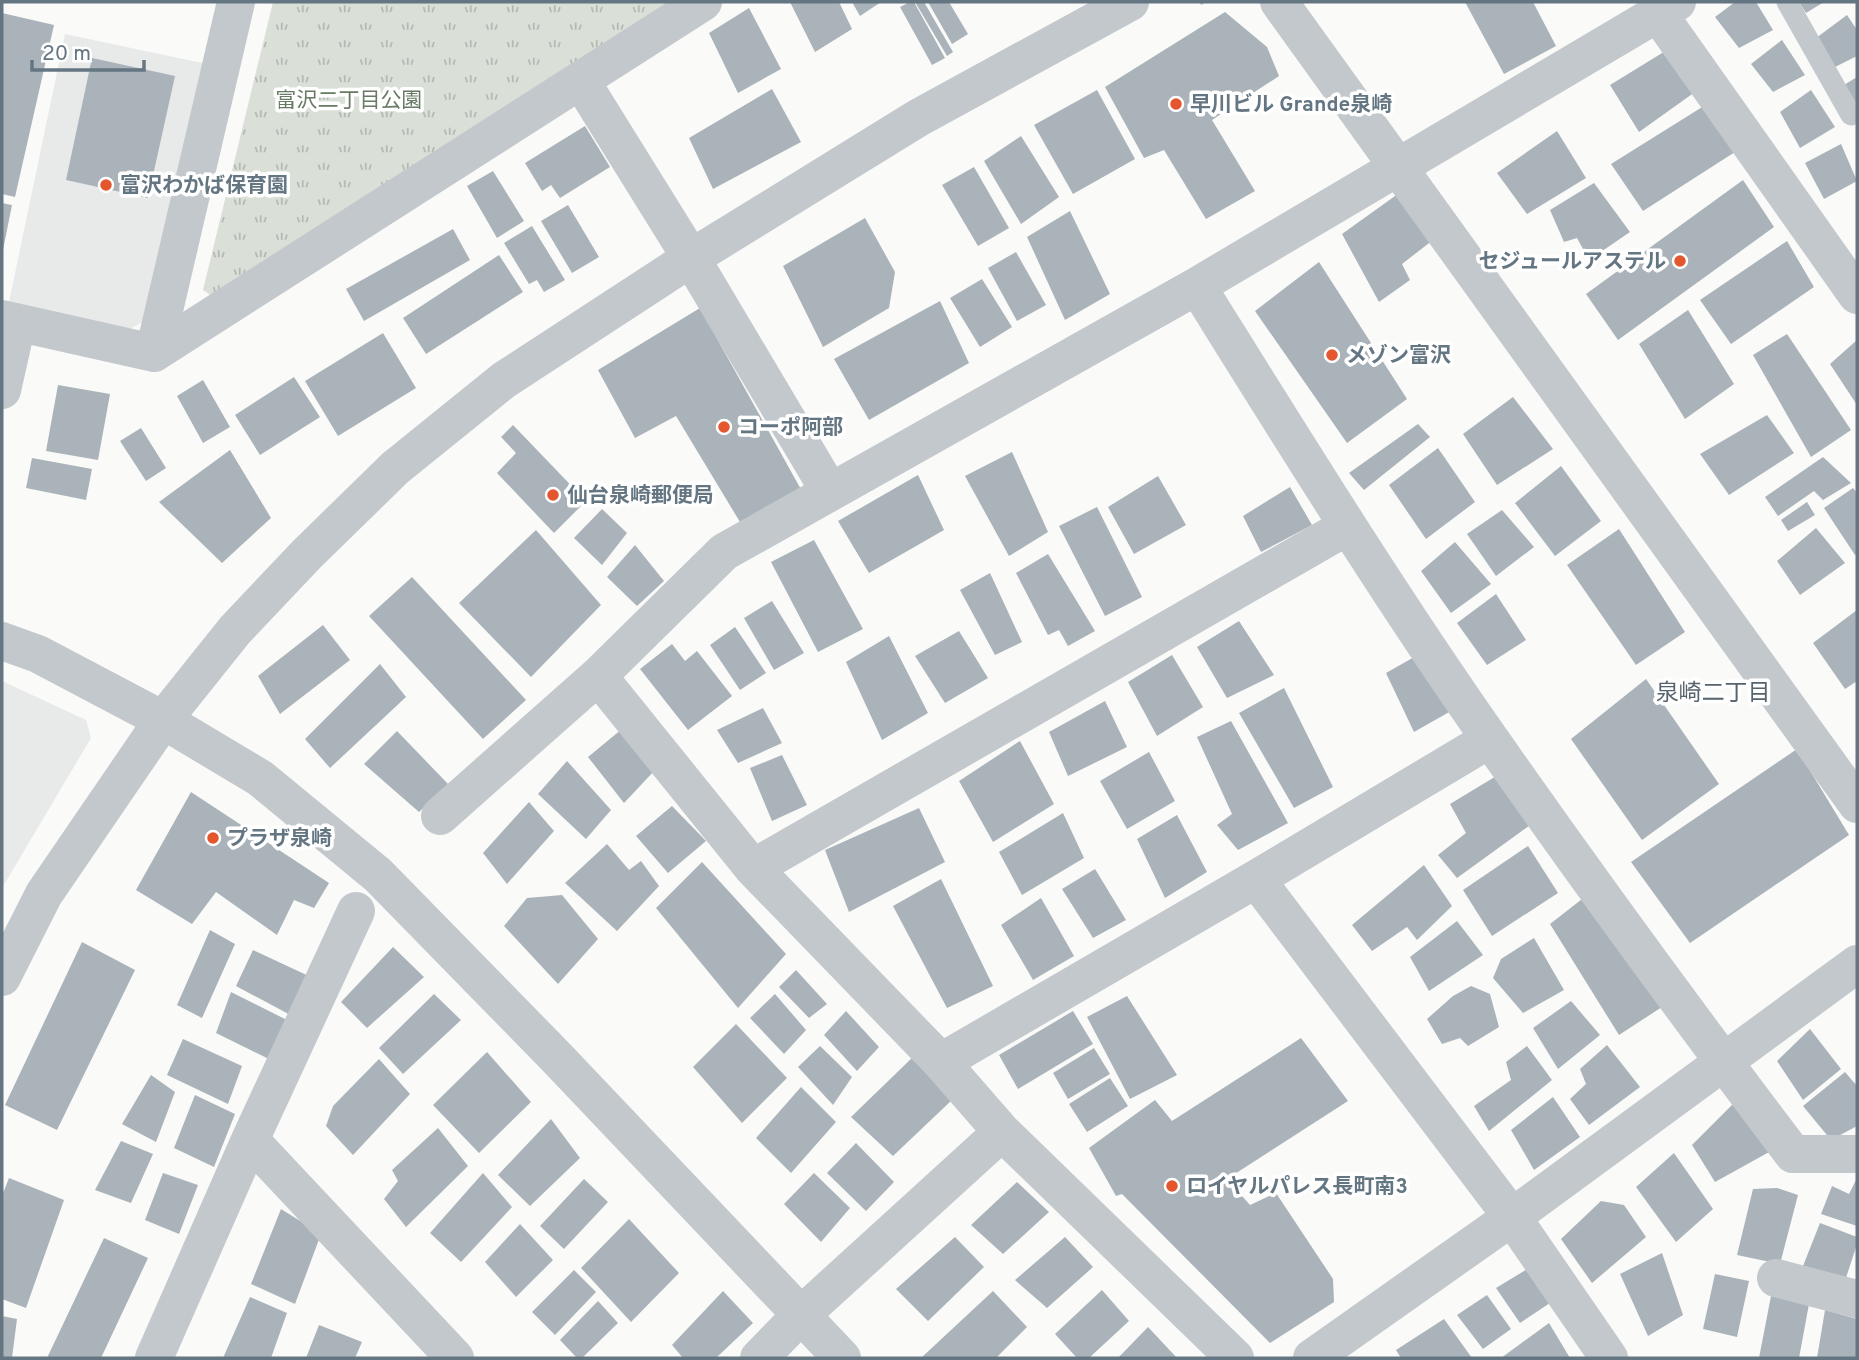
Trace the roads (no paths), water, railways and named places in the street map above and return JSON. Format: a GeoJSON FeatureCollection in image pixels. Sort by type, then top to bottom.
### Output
{"type":"FeatureCollection","features":[{"type":"Feature","properties":{"kind":"street"},"geometry":{"type":"LineString","coordinates":[[154,353],[236,2]]}},
{"type":"Feature","properties":{"kind":"street"},"geometry":{"type":"LineString","coordinates":[[2,390],[9,321],[154,353],[703,2]]}},
{"type":"Feature","properties":{"kind":"street"},"geometry":{"type":"LineString","coordinates":[[2,977],[44,894],[163,720],[235,630],[307,554],[395,468],[504,380],[691,258],[918,118],[1130,2]]}},
{"type":"Feature","properties":{"kind":"street"},"geometry":{"type":"LineString","coordinates":[[1279,2],[1857,804]]}},
{"type":"Feature","properties":{"kind":"street"},"geometry":{"type":"LineString","coordinates":[[440,816],[598,676],[724,552],[1197,286],[1667,7],[1857,295]]}},
{"type":"Feature","properties":{"kind":"street"},"geometry":{"type":"LineString","coordinates":[[581,81],[691,258],[830,492]]}},
{"type":"Feature","properties":{"kind":"street"},"geometry":{"type":"LineString","coordinates":[[1197,286],[1348,526],[1490,738],[1724,1063],[1793,1154],[1857,1154]]}},
{"type":"Feature","properties":{"kind":"street"},"geometry":{"type":"LineString","coordinates":[[754,868],[1348,526]]}},
{"type":"Feature","properties":{"kind":"street"},"geometry":{"type":"LineString","coordinates":[[2,641],[38,654],[163,720],[260,778],[378,875],[557,1058],[842,1358]]}},
{"type":"Feature","properties":{"kind":"street"},"geometry":{"type":"LineString","coordinates":[[598,676],[754,868],[941,1062],[1002,1132],[1235,1358]]}},
{"type":"Feature","properties":{"kind":"street"},"geometry":{"type":"LineString","coordinates":[[941,1062],[1256,879],[1490,738]]}},
{"type":"Feature","properties":{"kind":"street"},"geometry":{"type":"LineString","coordinates":[[1256,879],[1512,1217],[1609,1358]]}},
{"type":"Feature","properties":{"kind":"street"},"geometry":{"type":"LineString","coordinates":[[154,1358],[250,1140],[356,911]]}},
{"type":"Feature","properties":{"kind":"street"},"geometry":{"type":"LineString","coordinates":[[1312,1358],[1512,1217],[1857,964]]}},
{"type":"Feature","properties":{"kind":"street"},"geometry":{"type":"LineString","coordinates":[[759,1358],[800,1316],[1002,1132]]}},
{"type":"Feature","properties":{"kind":"street"},"geometry":{"type":"LineString","coordinates":[[250,1140],[452,1357]]}},
{"type":"Feature","properties":{"kind":"street"},"geometry":{"type":"LineString","coordinates":[[1776,1278],[1857,1299]]}},
{"type":"Feature","properties":{"kind":"lane"},"geometry":{"type":"LineString","coordinates":[[1787,2],[1851,115]]}},
{"type":"Feature","properties":{"kind":"place","name":"早川ビル Grande泉崎"},"geometry":{"type":"Point","coordinates":[1176,104]}},
{"type":"Feature","properties":{"kind":"place","name":"富沢わかば保育園"},"geometry":{"type":"Point","coordinates":[106,185]}},
{"type":"Feature","properties":{"kind":"place","name":"セジュールアステル"},"geometry":{"type":"Point","coordinates":[1680,261]}},
{"type":"Feature","properties":{"kind":"place","name":"メゾン富沢"},"geometry":{"type":"Point","coordinates":[1332,355]}},
{"type":"Feature","properties":{"kind":"place","name":"コーポ阿部"},"geometry":{"type":"Point","coordinates":[724,427]}},
{"type":"Feature","properties":{"kind":"place","name":"仙台泉崎郵便局"},"geometry":{"type":"Point","coordinates":[553,495]}},
{"type":"Feature","properties":{"kind":"place","name":"プラザ泉崎"},"geometry":{"type":"Point","coordinates":[213,838]}},
{"type":"Feature","properties":{"kind":"place","name":"ロイヤルパレス長町南3"},"geometry":{"type":"Point","coordinates":[1172,1186]}},
{"type":"Feature","properties":{"kind":"district","name":"泉崎二丁目"},"geometry":{"type":"Point","coordinates":[1713,692]}},
{"type":"Feature","properties":{"kind":"park label","name":"富沢二丁目公園"},"geometry":{"type":"Point","coordinates":[349,100]}}]}
